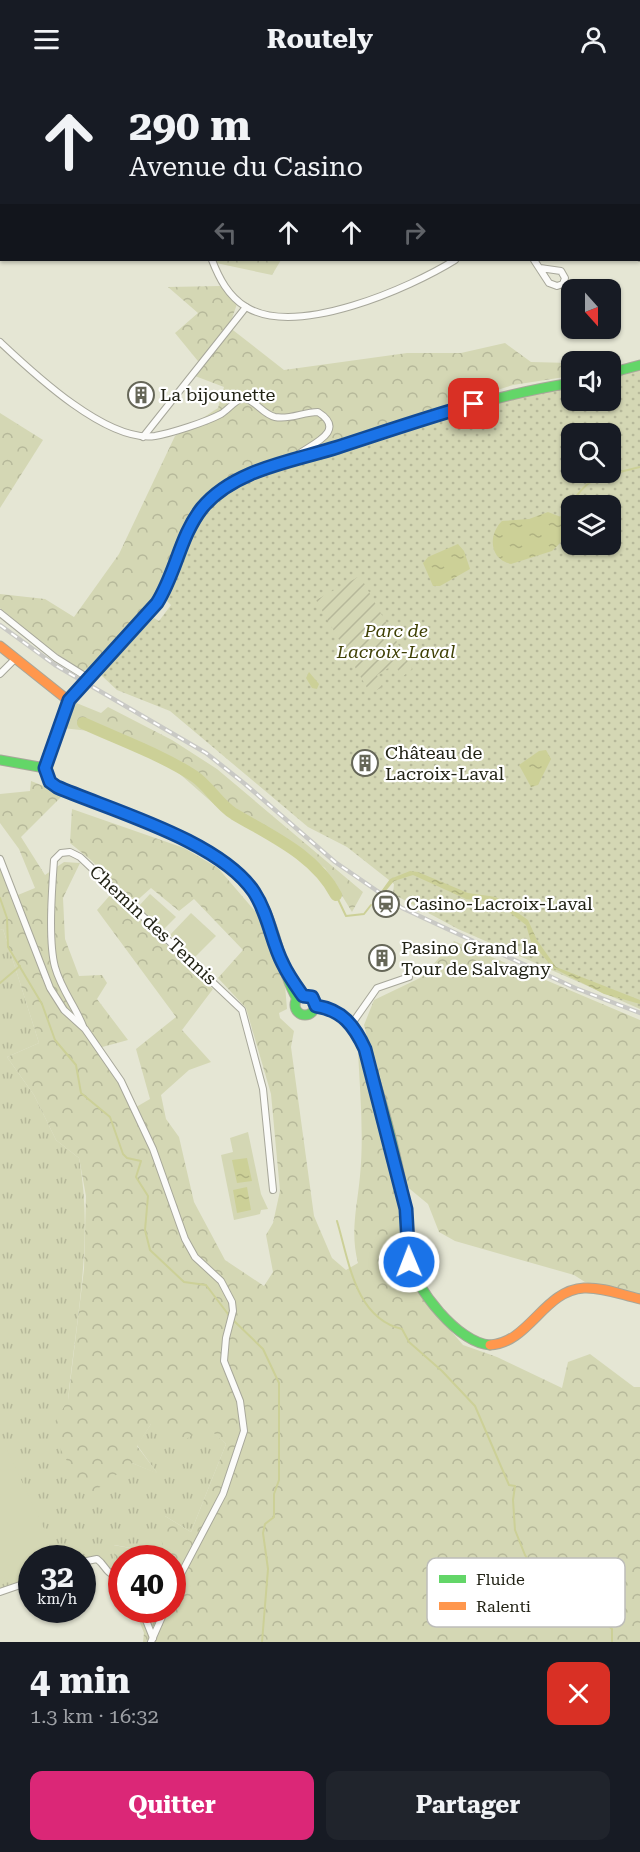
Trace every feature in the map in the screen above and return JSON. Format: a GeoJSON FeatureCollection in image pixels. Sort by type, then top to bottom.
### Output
{"type":"FeatureCollection","features":[{"type":"Feature","properties":{"kind":"street"},"geometry":{"type":"LineString","coordinates":[[212,261],[222,283],[246,307],[284,318],[301,317],[349,306],[406,285],[453,261]]}},
{"type":"Feature","properties":{"kind":"street"},"geometry":{"type":"LineString","coordinates":[[535,261],[540,268]]}},
{"type":"Feature","properties":{"kind":"street"},"geometry":{"type":"LineString","coordinates":[[143,437],[246,307]]}},
{"type":"Feature","properties":{"kind":"street"},"geometry":{"type":"LineString","coordinates":[[0,342],[35,375],[77,407],[105,423],[143,437],[157,436],[220,414],[243,398],[250,399],[267,414],[275,417],[294,417],[310,412],[324,416],[328,424],[327,435],[320,443],[294,457],[295,460]]}},
{"type":"Feature","properties":{"kind":"street"},"geometry":{"type":"LineString","coordinates":[[621,370],[640,365]]}},
{"type":"Feature","properties":{"kind":"street"},"geometry":{"type":"LineString","coordinates":[[300,997],[285,978],[283,964],[266,913],[253,890],[221,860],[148,824],[57,787],[50,782],[45,768],[71,697],[157,603],[165,590],[188,529],[203,506],[226,488],[260,470],[516,392],[561,384]]}},
{"type":"Feature","properties":{"kind":"street"},"geometry":{"type":"LineString","coordinates":[[0,613],[56,658],[88,678]]}},
{"type":"Feature","properties":{"kind":"street"},"geometry":{"type":"LineString","coordinates":[[0,646],[71,697]]}},
{"type":"Feature","properties":{"kind":"street"},"geometry":{"type":"LineString","coordinates":[[0,674],[16,658]]}},
{"type":"Feature","properties":{"kind":"street"},"geometry":{"type":"LineString","coordinates":[[0,760],[45,768]]}},
{"type":"Feature","properties":{"kind":"street","name":"Chemin des Tennis"},"geometry":{"type":"LineString","coordinates":[[85,1029],[65,995],[54,966],[54,860],[61,853],[70,852],[80,857],[242,1009],[263,1089],[273,1190]]}},
{"type":"Feature","properties":{"kind":"street"},"geometry":{"type":"LineString","coordinates":[[0,859],[50,988],[64,1010],[85,1029],[122,1081],[153,1149],[188,1246],[225,1287],[233,1310],[224,1361],[240,1401],[244,1431],[223,1494],[186,1564]]}},
{"type":"Feature","properties":{"kind":"street"},"geometry":{"type":"LineString","coordinates":[[348,1022],[377,988],[409,977]]}},
{"type":"Feature","properties":{"kind":"street"},"geometry":{"type":"LineString","coordinates":[[300,997],[295,1005],[298,1013],[307,1016],[314,1009]]}},
{"type":"Feature","properties":{"kind":"street"},"geometry":{"type":"LineString","coordinates":[[300,997],[312,997],[314,1009]]}},
{"type":"Feature","properties":{"kind":"street"},"geometry":{"type":"LineString","coordinates":[[314,1009],[348,1022],[365,1049],[397,1168],[407,1216],[409,1262],[422,1284],[456,1329],[478,1344],[492,1346],[506,1342],[519,1334],[556,1299],[572,1289],[597,1288],[640,1299]]}},
{"type":"Feature","properties":{"kind":"street"},"geometry":{"type":"LineString","coordinates":[[96,1560],[102,1563],[108,1574]]}},
{"type":"Feature","properties":{"kind":"street"},"geometry":{"type":"LineString","coordinates":[[0,1592],[18,1586]]}},
{"type":"Feature","properties":{"kind":"street"},"geometry":{"type":"LineString","coordinates":[[146,1623],[152,1640]]}},
{"type":"Feature","properties":{"kind":"street"},"geometry":{"type":"LineString","coordinates":[[152,1640],[159,1623]]}},
{"type":"Feature","properties":{"kind":"green space"},"geometry":{"type":"Polygon","coordinates":[[[215,261],[280,261],[272,275],[215,261]]]}},
{"type":"Feature","properties":{"kind":"green space"},"geometry":{"type":"Polygon","coordinates":[[[220,286],[237,304],[229,327],[284,370],[407,353],[461,353],[505,343],[531,362],[561,363],[561,378],[513,385],[288,456],[222,482],[197,504],[182,529],[150,602],[91,667],[83,671],[48,648],[0,608],[0,594],[45,599],[74,617],[119,554],[175,436],[218,408],[224,387],[195,376],[202,366],[175,333],[198,313],[168,287],[220,286]]]}},
{"type":"Feature","properties":{"kind":"green space","name":"Parc de Lacroix-Laval"},"geometry":{"type":"Polygon","coordinates":[[[640,370],[640,1009],[458,929],[393,894],[394,884],[347,847],[308,827],[170,711],[117,690],[100,674],[154,618],[159,621],[171,605],[165,599],[191,532],[204,513],[238,486],[300,460],[467,410],[561,389],[561,411],[621,411],[621,375],[640,370]]]}},
{"type":"Feature","properties":{"kind":"green space"},"geometry":{"type":"Polygon","coordinates":[[[0,413],[43,440],[0,508],[0,413]]]}},
{"type":"Feature","properties":{"kind":"green space"},"geometry":{"type":"Polygon","coordinates":[[[360,576],[412,669],[402,677],[395,664],[377,675],[383,687],[370,693],[316,600],[360,576]]]}},
{"type":"Feature","properties":{"kind":"green space"},"geometry":{"type":"Polygon","coordinates":[[[74,702],[101,713],[108,707],[172,740],[217,769],[363,892],[352,912],[325,868],[253,820],[215,805],[165,761],[99,732],[62,728],[74,702]]]}},
{"type":"Feature","properties":{"kind":"green space"},"geometry":{"type":"Polygon","coordinates":[[[31,781],[64,794],[21,837],[45,875],[64,862],[80,863],[63,898],[65,939],[79,976],[102,975],[107,983],[97,999],[128,1040],[95,1049],[118,1081],[131,1110],[150,1099],[136,1049],[176,1017],[97,910],[112,893],[213,989],[182,1030],[211,1062],[189,1070],[161,1095],[166,1119],[179,1137],[194,1202],[225,1260],[264,1286],[273,1272],[266,1235],[273,1223],[280,1191],[271,1094],[246,1008],[218,978],[243,950],[194,899],[179,911],[151,888],[133,904],[92,861],[70,843],[72,809],[184,848],[218,868],[267,925],[285,985],[287,1009],[279,1013],[280,1018],[294,1031],[291,1047],[314,1216],[332,1258],[346,1270],[358,1263],[354,1230],[362,1145],[358,1051],[393,1179],[403,1224],[403,1266],[412,1285],[463,1345],[497,1357],[562,1388],[568,1362],[590,1354],[634,1387],[640,1387],[640,1642],[143,1642],[144,1633],[140,1623],[186,1623],[186,1545],[163,1545],[159,1531],[165,1516],[191,1532],[226,1444],[205,1425],[181,1443],[151,1424],[137,1446],[158,1474],[132,1463],[92,1493],[77,1479],[50,1430],[68,1400],[84,1269],[86,1196],[79,1158],[56,1140],[34,1095],[7,1057],[39,1043],[3,929],[0,930],[0,864],[13,897],[35,888],[19,849],[0,823],[0,794],[30,791],[31,781]]]}},
{"type":"Feature","properties":{"kind":"green space"},"geometry":{"type":"Polygon","coordinates":[[[150,894],[176,917],[163,930],[138,907],[150,894]]]}},
{"type":"Feature","properties":{"kind":"green space"},"geometry":{"type":"Polygon","coordinates":[[[191,913],[216,936],[194,958],[170,935],[191,913]]]}},
{"type":"Feature","properties":{"kind":"green space"},"geometry":{"type":"Polygon","coordinates":[[[3,929],[39,1043],[7,1057],[34,1095],[56,1140],[79,1158],[85,1219],[84,1249],[68,1400],[132,1463],[157,1473],[137,1445],[151,1424],[205,1424],[226,1444],[191,1532],[165,1516],[166,1545],[108,1545],[108,1571],[96,1559],[96,1545],[18,1545],[18,1586],[0,1592],[0,930],[3,929]]]}},
{"type":"Feature","properties":{"kind":"green space"},"geometry":{"type":"Polygon","coordinates":[[[454,941],[640,1020],[640,1296],[585,1282],[574,1275],[455,1241],[439,1232],[428,1204],[405,1185],[364,1025],[374,1000],[422,977],[454,941]]]}},
{"type":"Feature","properties":{"kind":"green space"},"geometry":{"type":"Polygon","coordinates":[[[248,1132],[261,1194],[268,1209],[261,1210],[260,1214],[234,1220],[221,1155],[233,1152],[230,1138],[248,1132]]]}},
{"type":"Feature","properties":{"kind":"green space"},"geometry":{"type":"Polygon","coordinates":[[[0,1435],[52,1545],[18,1545],[18,1571],[0,1580],[0,1435]]]}},
{"type":"Feature","properties":{"kind":"water"},"geometry":{"type":"Polygon","coordinates":[[[548,512],[561,517],[561,542],[552,551],[511,564],[498,557],[493,546],[497,527],[502,521],[529,519],[548,512]]]}},
{"type":"Feature","properties":{"kind":"water"},"geometry":{"type":"Polygon","coordinates":[[[458,544],[464,551],[470,569],[440,586],[433,586],[423,563],[428,557],[458,544]]]}},
{"type":"Feature","properties":{"kind":"water"},"geometry":{"type":"Polygon","coordinates":[[[309,672],[319,684],[317,689],[312,688],[306,678],[309,672]]]}},
{"type":"Feature","properties":{"kind":"water"},"geometry":{"type":"Polygon","coordinates":[[[546,750],[551,759],[538,785],[531,787],[519,765],[539,751],[546,750]]]}},
{"type":"Feature","properties":{"kind":"water"},"geometry":{"type":"Polygon","coordinates":[[[410,871],[418,872],[468,893],[496,897],[528,920],[537,940],[556,967],[640,1000],[640,1004],[604,994],[553,968],[531,942],[526,925],[496,902],[466,899],[413,875],[394,881],[385,892],[382,890],[390,879],[410,871]]]}},
{"type":"Feature","properties":{"kind":"water"},"geometry":{"type":"Polygon","coordinates":[[[247,1158],[252,1181],[237,1183],[232,1160],[247,1158]]]}},
{"type":"Feature","properties":{"kind":"water"},"geometry":{"type":"Polygon","coordinates":[[[247,1187],[251,1210],[237,1213],[233,1190],[247,1187]]]}},
{"type":"Feature","properties":{"kind":"waterway"},"geometry":{"type":"LineString","coordinates":[[577,495],[593,480],[640,467]]}},
{"type":"Feature","properties":{"kind":"waterway"},"geometry":{"type":"LineString","coordinates":[[83,723],[154,754],[194,776],[228,810],[304,858],[327,881],[336,895]]}},
{"type":"Feature","properties":{"kind":"waterway"},"geometry":{"type":"LineString","coordinates":[[336,895],[346,916],[364,914],[371,905]]}},
{"type":"Feature","properties":{"kind":"waterway"},"geometry":{"type":"LineString","coordinates":[[0,898],[7,918],[8,947],[42,1004],[55,1040],[76,1065],[81,1093],[110,1117],[123,1154],[127,1158],[141,1161],[136,1177],[148,1196],[145,1230],[150,1250],[184,1282],[206,1285],[231,1318],[263,1349],[279,1383],[279,1480],[274,1494],[274,1517],[265,1524],[263,1533],[268,1569],[262,1642]]}},
{"type":"Feature","properties":{"kind":"waterway"},"geometry":{"type":"LineString","coordinates":[[0,983],[20,966]]}},
{"type":"Feature","properties":{"kind":"waterway"},"geometry":{"type":"LineString","coordinates":[[337,1221],[350,1270],[364,1301],[386,1323],[402,1329],[409,1342],[442,1371],[475,1406],[509,1485],[515,1486],[513,1500],[515,1530],[527,1558]]}},
{"type":"Feature","properties":{"kind":"waterway"},"geometry":{"type":"LineString","coordinates":[[610,1627],[612,1629],[612,1642]]}},
{"type":"Feature","properties":{"kind":"railway"},"geometry":{"type":"LineString","coordinates":[[0,625],[55,665],[206,753],[335,862],[402,908],[575,988],[640,1013]]}},
{"type":"Feature","properties":{"kind":"traffic: fast"},"geometry":{"type":"LineString","coordinates":[[621,370],[640,365]]}},
{"type":"Feature","properties":{"kind":"traffic: fast"},"geometry":{"type":"LineString","coordinates":[[162,593],[184,537],[195,516],[217,494],[233,484],[269,468],[456,410],[514,394],[561,385]]}},
{"type":"Feature","properties":{"kind":"traffic: fast"},"geometry":{"type":"LineString","coordinates":[[0,760],[45,768]]}},
{"type":"Feature","properties":{"kind":"traffic: fast"},"geometry":{"type":"LineString","coordinates":[[45,768],[50,782],[57,787],[170,833],[225,865],[246,883],[262,904],[267,915],[297,999]]}},
{"type":"Feature","properties":{"kind":"traffic: fast"},"geometry":{"type":"LineString","coordinates":[[305,995],[312,998],[315,1005],[312,1012],[305,1015],[298,1012],[295,1005],[298,998],[305,995]]}},
{"type":"Feature","properties":{"kind":"traffic: fast"},"geometry":{"type":"LineString","coordinates":[[316,1006],[344,1018],[351,1026],[368,1060],[403,1191],[407,1215],[407,1253],[412,1271],[429,1298],[452,1325],[478,1342],[490,1345]]}},
{"type":"Feature","properties":{"kind":"traffic: slow"},"geometry":{"type":"LineString","coordinates":[[45,768],[69,701],[157,603],[162,593]]}},
{"type":"Feature","properties":{"kind":"traffic: slow"},"geometry":{"type":"LineString","coordinates":[[0,646],[69,701]]}},
{"type":"Feature","properties":{"kind":"traffic: slow"},"geometry":{"type":"LineString","coordinates":[[490,1345],[516,1336],[547,1306],[570,1291],[584,1288],[598,1289],[640,1299]]}},
{"type":"Feature","properties":{"kind":"place","name":"La bijounette"},"geometry":{"type":"Point","coordinates":[141,395]}},
{"type":"Feature","properties":{"kind":"place","name":"Château de Lacroix-Laval"},"geometry":{"type":"Point","coordinates":[365,763]}},
{"type":"Feature","properties":{"kind":"place","name":"Casino-Lacroix-Laval"},"geometry":{"type":"Point","coordinates":[386,904]}},
{"type":"Feature","properties":{"kind":"place","name":"Pasino Grand la Tour de Salvagny"},"geometry":{"type":"Point","coordinates":[382,958]}},
{"type":"Feature","properties":{"kind":"route"},"geometry":{"type":"LineString","coordinates":[[409,1262],[406,1209],[365,1049],[358,1033],[341,1014],[316,1006],[312,997],[303,996],[283,964],[266,913],[253,890],[234,870],[206,852],[148,824],[57,787],[46,776],[45,768],[69,700],[157,603],[165,590],[188,529],[203,506],[226,488],[260,470],[306,458],[474,404]]}}]}
